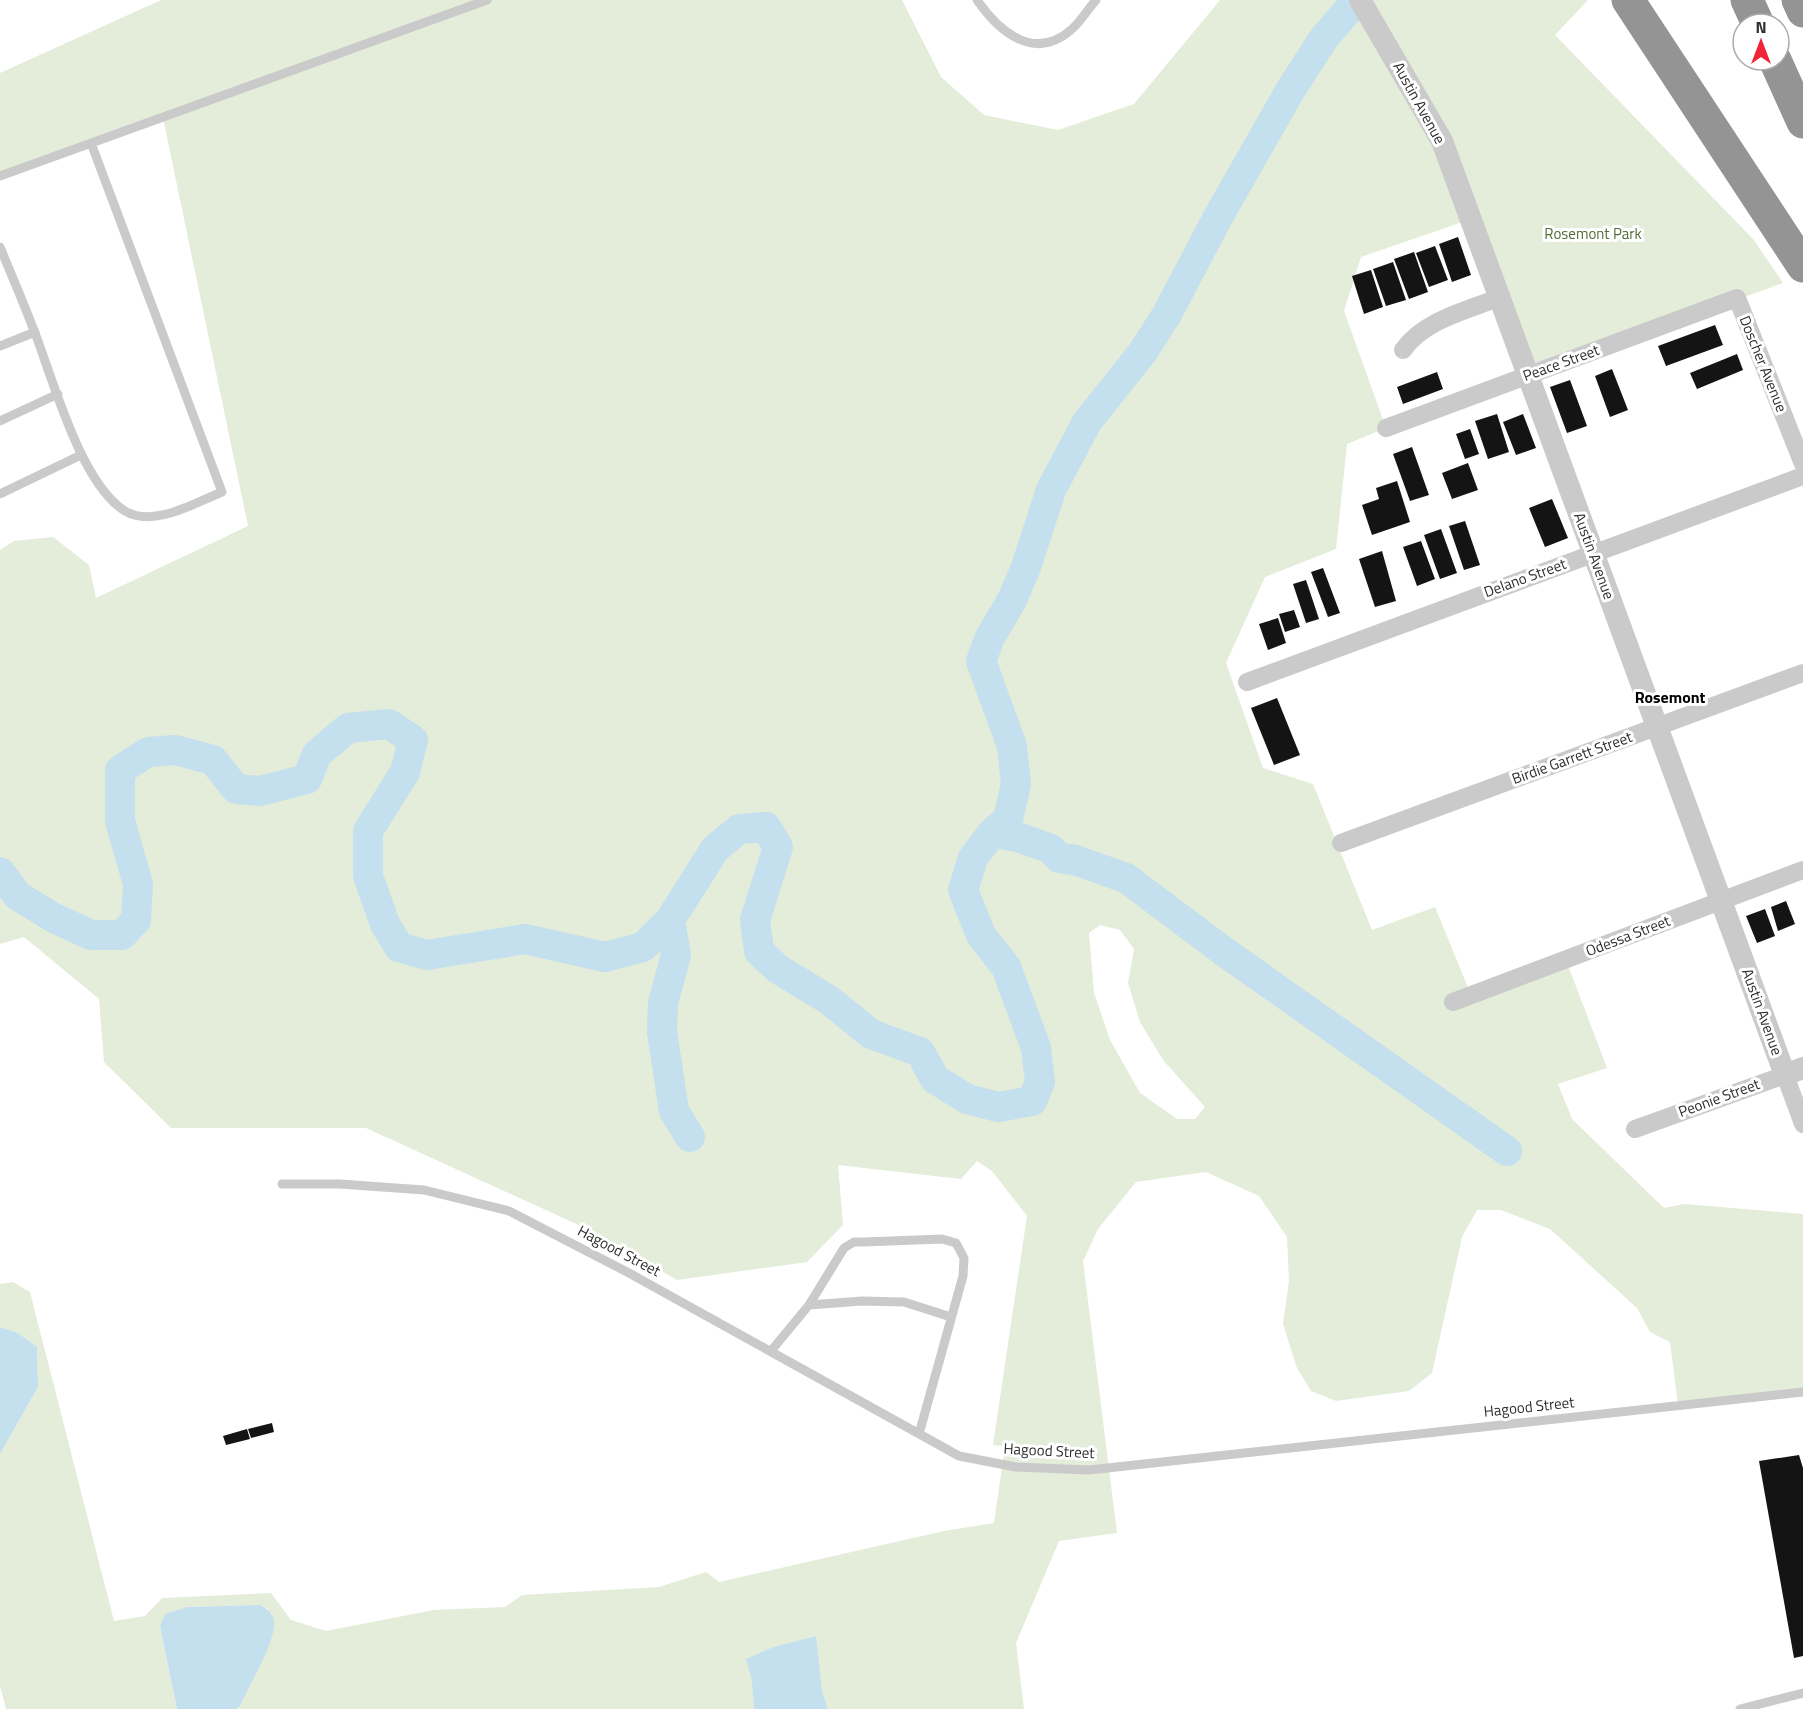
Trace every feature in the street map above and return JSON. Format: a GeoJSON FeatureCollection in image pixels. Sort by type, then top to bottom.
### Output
{"type":"FeatureCollection","features":[{"type":"Feature","properties":{"kind":"highway"},"geometry":{"type":"LineString","coordinates":[[1628,0],[1803,266]]}},
{"type":"Feature","properties":{"kind":"highway"},"geometry":{"type":"LineString","coordinates":[[1798,0],[1803,11]]}},
{"type":"Feature","properties":{"kind":"highway"},"geometry":{"type":"LineString","coordinates":[[1780,72],[1803,122]]}},
{"type":"Feature","properties":{"kind":"street","name":"Austin Avenue"},"geometry":{"type":"LineString","coordinates":[[1361,2],[1442,141],[1722,901],[1794,1071],[1803,1124]]}},
{"type":"Feature","properties":{"kind":"street"},"geometry":{"type":"LineString","coordinates":[[1403,350],[1411,339],[1439,321],[1501,297]]}},
{"type":"Feature","properties":{"kind":"street","name":"Peace Street"},"geometry":{"type":"LineString","coordinates":[[1386,428],[1737,298]]}},
{"type":"Feature","properties":{"kind":"street","name":"Doscher Avenue"},"geometry":{"type":"LineString","coordinates":[[1737,298],[1803,464]]}},
{"type":"Feature","properties":{"kind":"street","name":"Delano Street"},"geometry":{"type":"LineString","coordinates":[[1247,682],[1803,476]]}},
{"type":"Feature","properties":{"kind":"street","name":"Birdie Garrett Street"},"geometry":{"type":"LineString","coordinates":[[1341,843],[1803,673]]}},
{"type":"Feature","properties":{"kind":"street","name":"Odessa Street"},"geometry":{"type":"LineString","coordinates":[[1453,1002],[1803,870]]}},
{"type":"Feature","properties":{"kind":"street","name":"Peonie Street"},"geometry":{"type":"LineString","coordinates":[[1635,1129],[1794,1071]]}},
{"type":"Feature","properties":{"kind":"lane"},"geometry":{"type":"LineString","coordinates":[[0,176],[487,0]]}},
{"type":"Feature","properties":{"kind":"lane"},"geometry":{"type":"LineString","coordinates":[[977,0],[988,16],[1012,37],[1031,44],[1051,41],[1072,29],[1096,0]]}},
{"type":"Feature","properties":{"kind":"lane"},"geometry":{"type":"LineString","coordinates":[[0,248],[81,455],[110,496],[126,512],[145,516],[163,515],[222,492],[91,143]]}},
{"type":"Feature","properties":{"kind":"lane"},"geometry":{"type":"LineString","coordinates":[[0,346],[34,332]]}},
{"type":"Feature","properties":{"kind":"lane"},"geometry":{"type":"LineString","coordinates":[[0,421],[57,394]]}},
{"type":"Feature","properties":{"kind":"lane"},"geometry":{"type":"LineString","coordinates":[[0,494],[81,455]]}},
{"type":"Feature","properties":{"kind":"lane","name":"Hagood Street"},"geometry":{"type":"LineString","coordinates":[[282,1184],[340,1184],[424,1190],[509,1211],[629,1273],[959,1455],[1016,1467],[1089,1470],[1803,1392]]}},
{"type":"Feature","properties":{"kind":"lane"},"geometry":{"type":"LineString","coordinates":[[771,1351],[809,1305],[834,1259],[844,1248],[854,1242],[942,1239],[956,1243],[964,1258],[962,1282],[919,1434]]}},
{"type":"Feature","properties":{"kind":"lane"},"geometry":{"type":"LineString","coordinates":[[809,1305],[896,1301],[951,1317]]}},
{"type":"Feature","properties":{"kind":"lane"},"geometry":{"type":"LineString","coordinates":[[1740,1709],[1803,1693]]}},
{"type":"Feature","properties":{"kind":"green space","name":"Rosemont Park"},"geometry":{"type":"Polygon","coordinates":[[[161,0],[902,0],[941,77],[984,115],[1058,130],[1134,104],[1220,0],[1588,0],[1555,35],[1753,239],[1783,283],[1530,375],[1471,219],[1361,257],[1344,311],[1386,428],[1347,444],[1336,549],[1265,577],[1226,663],[1263,768],[1313,784],[1372,930],[1435,907],[1471,995],[1566,960],[1607,1068],[1558,1084],[1572,1119],[1664,1208],[1684,1204],[1803,1214],[1803,1392],[1678,1405],[1670,1342],[1650,1332],[1637,1308],[1550,1229],[1501,1210],[1477,1210],[1462,1237],[1432,1373],[1409,1391],[1336,1401],[1311,1391],[1297,1368],[1283,1324],[1289,1281],[1287,1237],[1259,1196],[1206,1172],[1136,1182],[1098,1229],[1083,1261],[1117,1533],[1059,1541],[1016,1643],[1024,1709],[828,1709],[822,1690],[815,1636],[747,1659],[753,1681],[754,1709],[236,1709],[269,1642],[268,1609],[259,1605],[187,1607],[160,1626],[177,1709],[6,1709],[0,1686],[0,1454],[38,1387],[37,1347],[18,1333],[0,1327],[0,1284],[13,1282],[30,1292],[114,1621],[145,1616],[162,1598],[271,1593],[291,1620],[326,1631],[434,1610],[505,1607],[522,1595],[659,1587],[706,1572],[719,1582],[944,1531],[994,1523],[1005,1446],[993,1445],[1027,1216],[992,1171],[977,1161],[961,1179],[838,1165],[843,1225],[807,1262],[677,1280],[592,1231],[366,1128],[171,1128],[104,1062],[99,999],[24,937],[0,944],[0,550],[14,541],[53,537],[89,565],[96,598],[248,526],[163,118],[0,176],[0,73],[161,0]],[[1100,925],[1089,933],[1094,993],[1110,1040],[1140,1093],[1177,1119],[1195,1119],[1205,1107],[1163,1060],[1140,1022],[1128,983],[1134,949],[1120,930],[1100,925]]]}},
{"type":"Feature","properties":{"kind":"water"},"geometry":{"type":"Polygon","coordinates":[[[0,1327],[18,1333],[37,1347],[38,1387],[0,1454],[0,1327]]]}},
{"type":"Feature","properties":{"kind":"water"},"geometry":{"type":"Polygon","coordinates":[[[260,1605],[272,1616],[273,1631],[266,1653],[240,1706],[236,1709],[177,1709],[160,1626],[165,1614],[187,1607],[260,1605]]]}},
{"type":"Feature","properties":{"kind":"water"},"geometry":{"type":"Polygon","coordinates":[[[816,1636],[822,1690],[828,1709],[754,1709],[752,1681],[746,1659],[774,1647],[816,1636]]]}},
{"type":"Feature","properties":{"kind":"building"},"geometry":{"type":"Polygon","coordinates":[[[1458,237],[1471,275],[1452,282],[1439,244],[1458,237]]]}},
{"type":"Feature","properties":{"kind":"building"},"geometry":{"type":"Polygon","coordinates":[[[1435,246],[1448,280],[1429,287],[1416,253],[1435,246]]]}},
{"type":"Feature","properties":{"kind":"building"},"geometry":{"type":"Polygon","coordinates":[[[1414,252],[1428,292],[1409,299],[1394,259],[1414,252]]]}},
{"type":"Feature","properties":{"kind":"building"},"geometry":{"type":"Polygon","coordinates":[[[1393,262],[1406,300],[1386,306],[1373,269],[1393,262]]]}},
{"type":"Feature","properties":{"kind":"building"},"geometry":{"type":"Polygon","coordinates":[[[1371,270],[1383,307],[1364,314],[1352,276],[1371,270]]]}},
{"type":"Feature","properties":{"kind":"building"},"geometry":{"type":"Polygon","coordinates":[[[1715,325],[1723,345],[1666,366],[1658,346],[1715,325]]]}},
{"type":"Feature","properties":{"kind":"building"},"geometry":{"type":"Polygon","coordinates":[[[1737,354],[1743,370],[1697,389],[1690,373],[1737,354]]]}},
{"type":"Feature","properties":{"kind":"building"},"geometry":{"type":"Polygon","coordinates":[[[1612,369],[1628,410],[1610,417],[1595,376],[1612,369]]]}},
{"type":"Feature","properties":{"kind":"building"},"geometry":{"type":"Polygon","coordinates":[[[1437,372],[1443,389],[1403,404],[1397,387],[1437,372]]]}},
{"type":"Feature","properties":{"kind":"building"},"geometry":{"type":"Polygon","coordinates":[[[1570,380],[1587,426],[1567,433],[1550,387],[1570,380]]]}},
{"type":"Feature","properties":{"kind":"building"},"geometry":{"type":"Polygon","coordinates":[[[1497,414],[1509,452],[1488,459],[1475,421],[1497,414]]]}},
{"type":"Feature","properties":{"kind":"building"},"geometry":{"type":"Polygon","coordinates":[[[1523,414],[1536,448],[1516,455],[1503,422],[1523,414]]]}},
{"type":"Feature","properties":{"kind":"building"},"geometry":{"type":"Polygon","coordinates":[[[1470,429],[1479,454],[1465,459],[1456,434],[1470,429]]]}},
{"type":"Feature","properties":{"kind":"building"},"geometry":{"type":"Polygon","coordinates":[[[1412,447],[1429,495],[1410,501],[1393,454],[1412,447]]]}},
{"type":"Feature","properties":{"kind":"building"},"geometry":{"type":"Polygon","coordinates":[[[1468,463],[1478,490],[1452,499],[1442,473],[1468,463]]]}},
{"type":"Feature","properties":{"kind":"building"},"geometry":{"type":"Polygon","coordinates":[[[1397,481],[1410,522],[1372,535],[1362,505],[1379,499],[1376,488],[1397,481]]]}},
{"type":"Feature","properties":{"kind":"building"},"geometry":{"type":"Polygon","coordinates":[[[1552,499],[1568,538],[1545,547],[1529,508],[1552,499]]]}},
{"type":"Feature","properties":{"kind":"building"},"geometry":{"type":"Polygon","coordinates":[[[1465,521],[1480,565],[1464,570],[1449,526],[1465,521]]]}},
{"type":"Feature","properties":{"kind":"building"},"geometry":{"type":"Polygon","coordinates":[[[1441,529],[1457,573],[1440,579],[1424,535],[1441,529]]]}},
{"type":"Feature","properties":{"kind":"building"},"geometry":{"type":"Polygon","coordinates":[[[1421,541],[1435,579],[1417,586],[1403,547],[1421,541]]]}},
{"type":"Feature","properties":{"kind":"building"},"geometry":{"type":"Polygon","coordinates":[[[1382,551],[1396,601],[1375,607],[1359,559],[1382,551]]]}},
{"type":"Feature","properties":{"kind":"building"},"geometry":{"type":"Polygon","coordinates":[[[1323,568],[1340,613],[1328,617],[1311,572],[1323,568]]]}},
{"type":"Feature","properties":{"kind":"building"},"geometry":{"type":"Polygon","coordinates":[[[1306,580],[1319,619],[1306,623],[1293,584],[1306,580]]]}},
{"type":"Feature","properties":{"kind":"building"},"geometry":{"type":"Polygon","coordinates":[[[1294,610],[1300,627],[1285,632],[1279,614],[1294,610]]]}},
{"type":"Feature","properties":{"kind":"building"},"geometry":{"type":"Polygon","coordinates":[[[1278,618],[1286,643],[1268,650],[1259,624],[1278,618]]]}},
{"type":"Feature","properties":{"kind":"building"},"geometry":{"type":"Polygon","coordinates":[[[1277,698],[1300,755],[1274,765],[1251,708],[1277,698]]]}},
{"type":"Feature","properties":{"kind":"building"},"geometry":{"type":"Polygon","coordinates":[[[1786,901],[1795,924],[1778,931],[1771,907],[1786,901]]]}},
{"type":"Feature","properties":{"kind":"building"},"geometry":{"type":"Polygon","coordinates":[[[1765,909],[1775,936],[1757,943],[1746,916],[1765,909]]]}},
{"type":"Feature","properties":{"kind":"building"},"geometry":{"type":"Polygon","coordinates":[[[272,1423],[274,1432],[251,1438],[248,1429],[272,1423]]]}},
{"type":"Feature","properties":{"kind":"building"},"geometry":{"type":"Polygon","coordinates":[[[247,1429],[250,1439],[226,1445],[223,1436],[247,1429]]]}},
{"type":"Feature","properties":{"kind":"building"},"geometry":{"type":"Polygon","coordinates":[[[1799,1455],[1803,1468],[1803,1656],[1794,1658],[1759,1461],[1799,1455]]]}},
{"type":"Feature","properties":{"kind":"waterway"},"geometry":{"type":"LineString","coordinates":[[1088,436],[1253,137],[1341,0]]}},
{"type":"Feature","properties":{"kind":"waterway"},"geometry":{"type":"LineString","coordinates":[[0,872],[18,896],[54,918],[91,935],[122,935],[136,920],[138,884],[120,821],[120,770],[148,752],[175,750],[213,760],[236,789],[260,791],[307,779],[317,754],[348,728],[389,724],[413,740],[405,772],[368,831],[368,876],[385,924],[399,947],[427,955],[525,939],[605,957],[643,947],[670,920],[715,849],[739,829],[766,827],[778,847],[755,920],[759,951],[778,969],[829,1000],[871,1034],[920,1052],[935,1079],[967,1099],[998,1107],[1032,1101],[1040,1082],[1036,1048],[1006,967],[981,935],[963,890],[973,858],[992,833],[1008,819],[1016,784],[1012,746],[981,661],[990,637],[1012,600],[1026,567],[1051,490],[1087,422],[1142,353],[1167,314],[1218,217],[1291,89],[1324,38],[1357,0]]}},
{"type":"Feature","properties":{"kind":"waterway"},"geometry":{"type":"LineString","coordinates":[[992,833],[1018,837],[1051,849],[1059,858],[1075,860],[1126,878],[1226,953],[1507,1151]]}},
{"type":"Feature","properties":{"kind":"waterway"},"geometry":{"type":"LineString","coordinates":[[670,920],[676,955],[663,1003],[662,1032],[674,1111],[690,1137]]}},
{"type":"Feature","properties":{"kind":"district","name":"Rosemont"},"geometry":{"type":"Point","coordinates":[1670,697]}}]}
